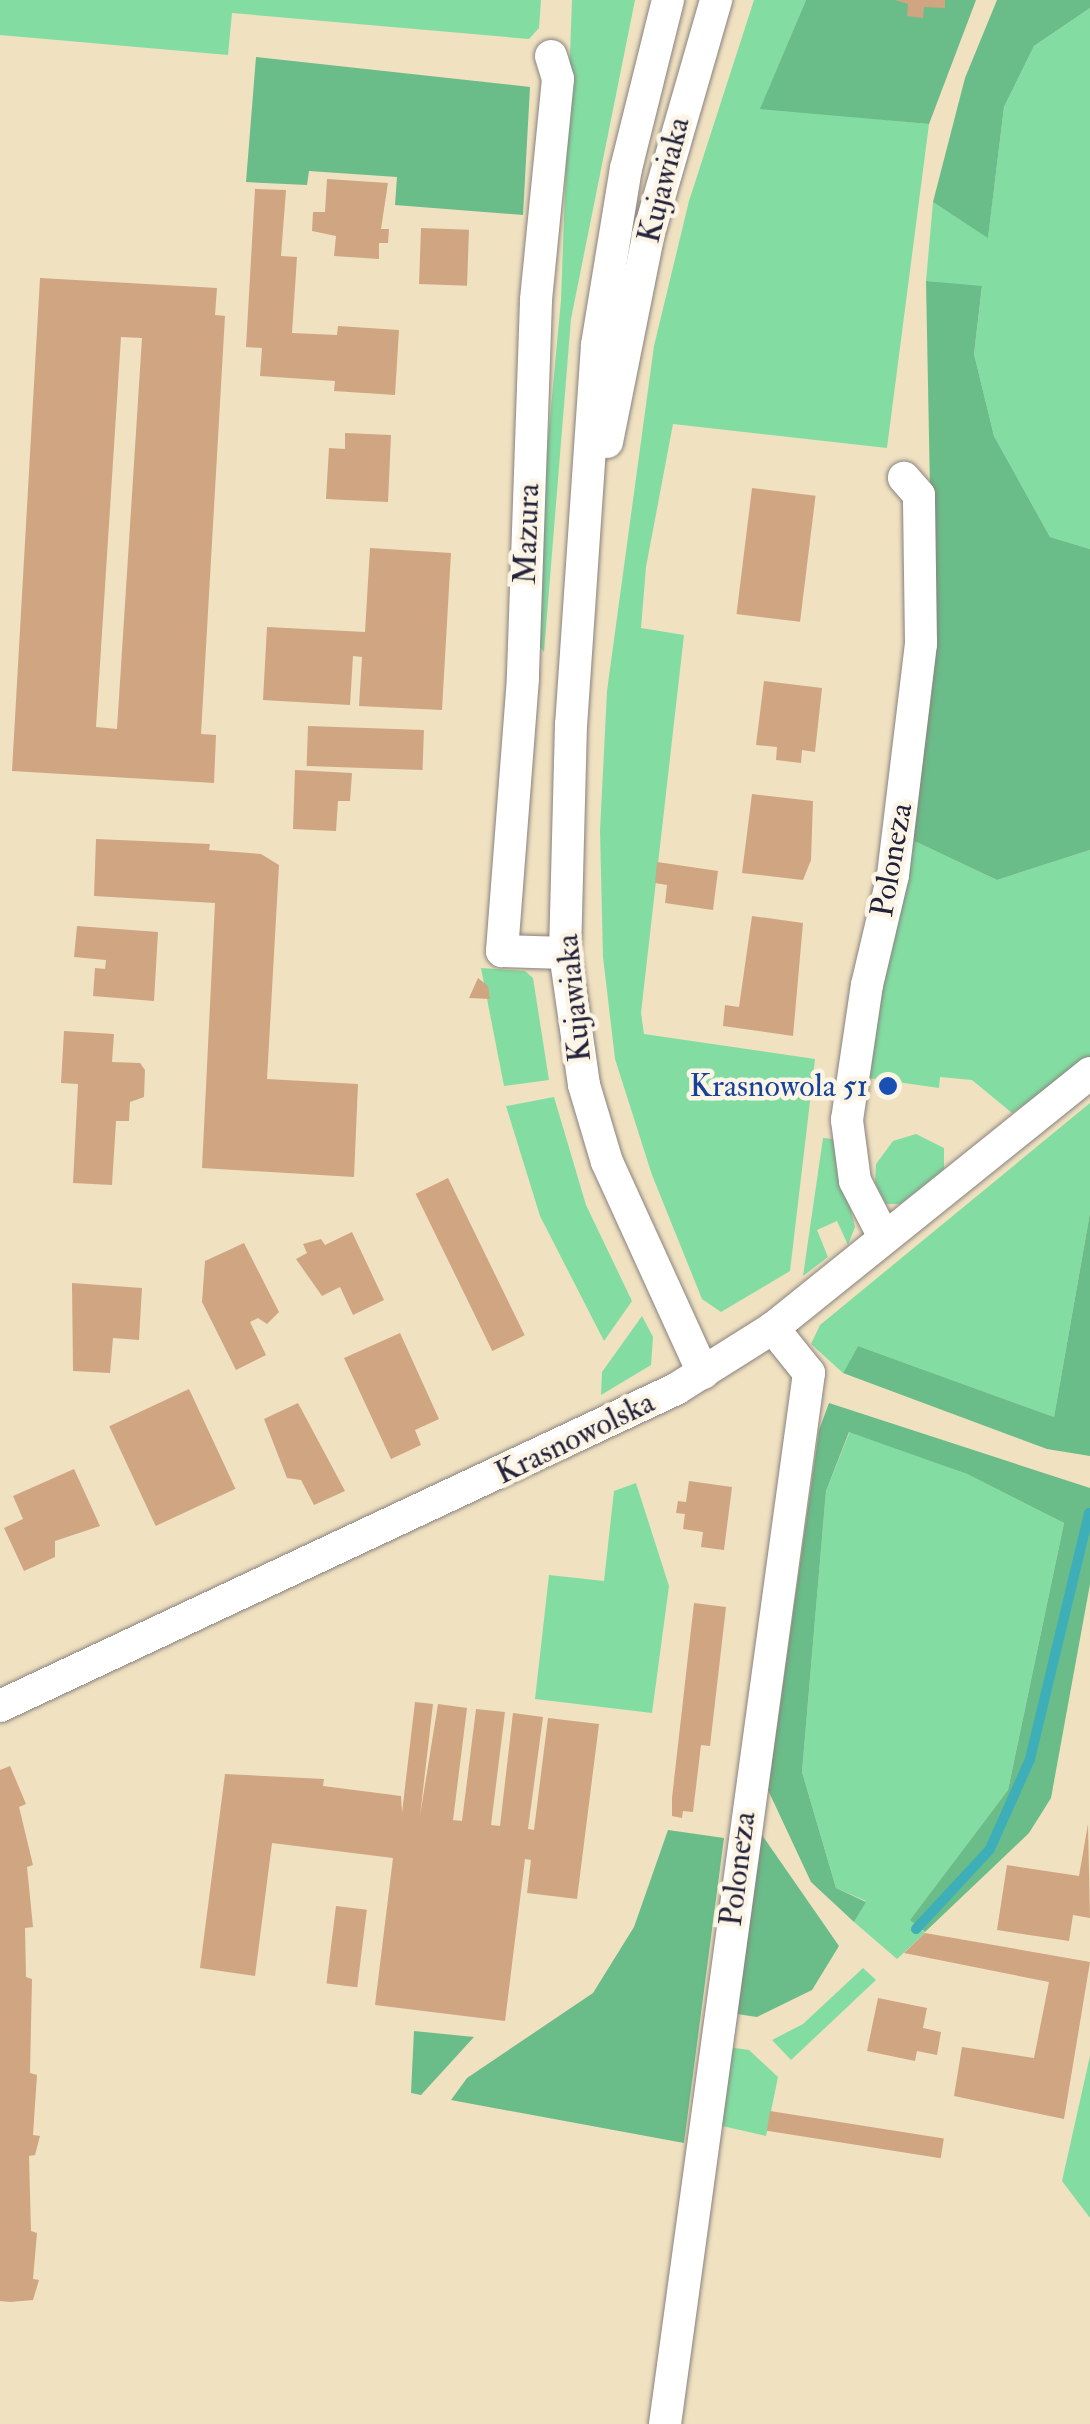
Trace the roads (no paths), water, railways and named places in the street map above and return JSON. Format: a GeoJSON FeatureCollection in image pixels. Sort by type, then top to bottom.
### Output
{"type":"FeatureCollection","features":[{"type":"Feature","properties":{"kind":"street","name":"Kujawiaka"},"geometry":{"type":"LineString","coordinates":[[668,0],[626,168],[596,345],[580,599],[565,954],[584,1085],[607,1162],[703,1373]]}},
{"type":"Feature","properties":{"kind":"street","name":"Kujawiaka"},"geometry":{"type":"LineString","coordinates":[[580,599],[648,236],[716,0]]}},
{"type":"Feature","properties":{"kind":"street","name":"Mazura"},"geometry":{"type":"LineString","coordinates":[[550,56],[558,89],[536,300],[522,678],[502,951],[565,954]]}},
{"type":"Feature","properties":{"kind":"street","name":"Poloneza"},"geometry":{"type":"LineString","coordinates":[[884,1237],[856,1181],[847,1120],[867,985],[893,875],[921,644],[918,495],[904,478]]}},
{"type":"Feature","properties":{"kind":"street","name":"Krasnowolska"},"geometry":{"type":"LineString","coordinates":[[0,1706],[532,1461],[703,1373],[773,1328],[1090,1073]]}},
{"type":"Feature","properties":{"kind":"street","name":"Poloneza"},"geometry":{"type":"LineString","coordinates":[[664,2424],[809,1373],[773,1328]]}},
{"type":"Feature","properties":{"kind":"waterway"},"geometry":{"type":"LineString","coordinates":[[916,1929],[990,1849],[1030,1759],[1089,1513]]}},
{"type":"Feature","properties":{"kind":"place","name":"Krasnowola 51"},"geometry":{"type":"Point","coordinates":[888,1086]}}]}
